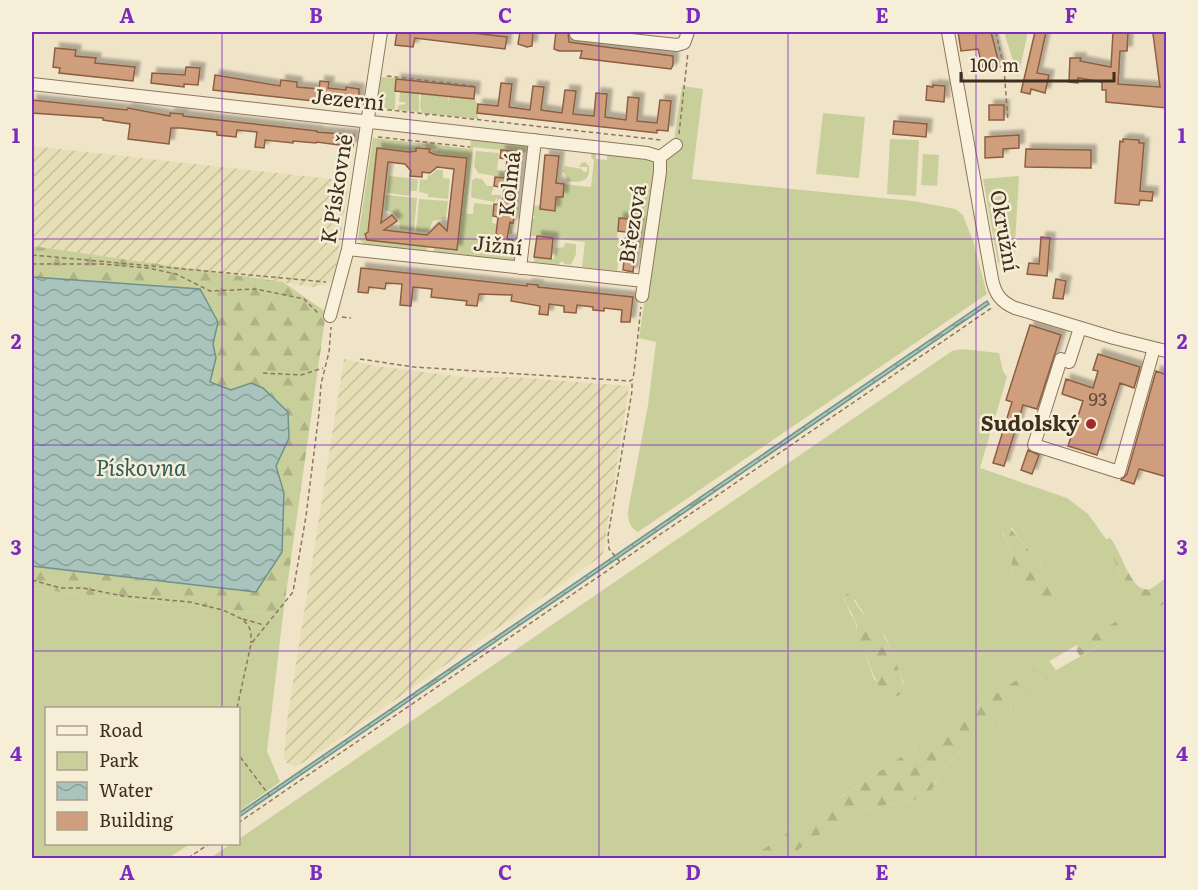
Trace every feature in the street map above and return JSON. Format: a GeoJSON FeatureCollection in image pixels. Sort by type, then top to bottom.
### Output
{"type":"FeatureCollection","features":[{"type":"Feature","properties":{"kind":"street","name":"K Pískovně"},"geometry":{"type":"LineString","coordinates":[[324,314],[339,282],[348,249],[381,32]]}},
{"type":"Feature","properties":{"kind":"street","name":"Okružní"},"geometry":{"type":"LineString","coordinates":[[948,32],[996,292],[1004,302],[1015,308],[1167,351]]}},
{"type":"Feature","properties":{"kind":"street"},"geometry":{"type":"LineString","coordinates":[[576,34],[677,45],[686,37]]}},
{"type":"Feature","properties":{"kind":"street","name":"Jezerní"},"geometry":{"type":"LineString","coordinates":[[32,84],[534,140],[653,154],[660,157]]}},
{"type":"Feature","properties":{"kind":"street","name":"Kolmá"},"geometry":{"type":"LineString","coordinates":[[520,268],[534,140]]}},
{"type":"Feature","properties":{"kind":"street"},"geometry":{"type":"LineString","coordinates":[[660,157],[670,143]]}},
{"type":"Feature","properties":{"kind":"street","name":"Březová"},"geometry":{"type":"LineString","coordinates":[[642,296],[660,172],[660,157]]}},
{"type":"Feature","properties":{"kind":"street","name":"Jižní"},"geometry":{"type":"LineString","coordinates":[[348,249],[644,281]]}},
{"type":"Feature","properties":{"kind":"street"},"geometry":{"type":"LineString","coordinates":[[1080,328],[1069,362],[1061,359],[1034,445],[1119,472],[1154,348]]}},
{"type":"Feature","properties":{"kind":"path"},"geometry":{"type":"LineString","coordinates":[[996,32],[1004,69],[1008,121]]}},
{"type":"Feature","properties":{"kind":"path"},"geometry":{"type":"LineString","coordinates":[[376,108],[678,143],[688,51],[686,37]]}},
{"type":"Feature","properties":{"kind":"path"},"geometry":{"type":"LineString","coordinates":[[381,75],[474,86]]}},
{"type":"Feature","properties":{"kind":"path"},"geometry":{"type":"LineString","coordinates":[[426,123],[427,114]]}},
{"type":"Feature","properties":{"kind":"path"},"geometry":{"type":"LineString","coordinates":[[371,136],[470,147]]}},
{"type":"Feature","properties":{"kind":"path"},"geometry":{"type":"LineString","coordinates":[[423,148],[424,142]]}},
{"type":"Feature","properties":{"kind":"path"},"geometry":{"type":"LineString","coordinates":[[32,255],[310,282],[339,282]]}},
{"type":"Feature","properties":{"kind":"path"},"geometry":{"type":"LineString","coordinates":[[32,264],[102,264],[148,268],[176,274],[210,291],[256,289],[304,299],[324,314],[329,352],[321,384],[306,516],[293,591],[251,644]]}},
{"type":"Feature","properties":{"kind":"path"},"geometry":{"type":"LineString","coordinates":[[621,563],[608,545],[608,536],[632,391],[642,296]]}},
{"type":"Feature","properties":{"kind":"path"},"geometry":{"type":"LineString","coordinates":[[240,822],[621,563],[994,305]]}},
{"type":"Feature","properties":{"kind":"path"},"geometry":{"type":"LineString","coordinates":[[360,359],[414,367],[632,381]]}},
{"type":"Feature","properties":{"kind":"path"},"geometry":{"type":"LineString","coordinates":[[262,373],[301,375],[325,367]]}},
{"type":"Feature","properties":{"kind":"path"},"geometry":{"type":"LineString","coordinates":[[32,580],[61,588],[83,588],[123,596],[190,602],[223,610],[242,619],[266,625]]}},
{"type":"Feature","properties":{"kind":"path"},"geometry":{"type":"LineString","coordinates":[[237,707],[251,644],[251,632],[242,619]]}},
{"type":"Feature","properties":{"kind":"path"},"geometry":{"type":"LineString","coordinates":[[240,755],[273,800]]}},
{"type":"Feature","properties":{"kind":"path"},"geometry":{"type":"LineString","coordinates":[[188,858],[206,845]]}},
{"type":"Feature","properties":{"kind":"shaded area"},"geometry":{"type":"Polygon","coordinates":[[[32,146],[349,181],[334,280],[313,287],[32,246],[32,146]]]}},
{"type":"Feature","properties":{"kind":"shaded area"},"geometry":{"type":"Polygon","coordinates":[[[344,359],[376,366],[471,378],[513,377],[629,386],[603,555],[319,753],[295,767],[287,763],[284,757],[287,721],[344,359]]]}},
{"type":"Feature","properties":{"kind":"green space"},"geometry":{"type":"Polygon","coordinates":[[[1004,32],[1028,32],[1018,77],[1004,32]]]}},
{"type":"Feature","properties":{"kind":"green space"},"geometry":{"type":"Polygon","coordinates":[[[381,77],[396,78],[395,110],[377,107],[381,77]]]}},
{"type":"Feature","properties":{"kind":"green space"},"geometry":{"type":"Polygon","coordinates":[[[682,86],[703,89],[692,179],[913,201],[955,209],[963,215],[973,241],[987,294],[638,532],[630,523],[628,511],[648,405],[656,342],[639,338],[665,165],[669,157],[676,152],[677,139],[674,141],[682,86]]]}},
{"type":"Feature","properties":{"kind":"green space"},"geometry":{"type":"Polygon","coordinates":[[[400,91],[419,93],[419,112],[397,110],[399,105],[406,104],[399,102],[400,91]]]}},
{"type":"Feature","properties":{"kind":"green space"},"geometry":{"type":"Polygon","coordinates":[[[421,94],[448,97],[448,103],[449,97],[474,99],[478,104],[479,119],[422,113],[421,94]]]}},
{"type":"Feature","properties":{"kind":"green space"},"geometry":{"type":"Polygon","coordinates":[[[823,113],[865,117],[859,178],[816,174],[823,113]]]}},
{"type":"Feature","properties":{"kind":"green space"},"geometry":{"type":"Polygon","coordinates":[[[373,138],[420,143],[420,148],[409,151],[377,148],[366,240],[427,247],[426,252],[363,247],[364,244],[358,238],[373,138]]]}},
{"type":"Feature","properties":{"kind":"green space"},"geometry":{"type":"Polygon","coordinates":[[[471,139],[526,145],[530,153],[473,147],[466,214],[473,214],[474,203],[494,205],[492,223],[510,226],[513,223],[512,234],[496,232],[494,251],[513,254],[516,252],[515,246],[520,246],[516,261],[512,263],[461,254],[434,253],[434,248],[457,250],[468,158],[436,154],[430,150],[437,151],[440,148],[425,148],[426,143],[470,149],[471,139]]]}},
{"type":"Feature","properties":{"kind":"green space"},"geometry":{"type":"Polygon","coordinates":[[[890,139],[919,140],[916,196],[887,194],[890,139]]]}},
{"type":"Feature","properties":{"kind":"green space"},"geometry":{"type":"Polygon","coordinates":[[[476,151],[499,153],[497,170],[505,171],[505,178],[478,173],[474,166],[476,151]]]}},
{"type":"Feature","properties":{"kind":"green space"},"geometry":{"type":"Polygon","coordinates":[[[592,152],[596,153],[596,159],[607,160],[607,153],[652,159],[656,163],[645,249],[626,246],[625,251],[620,251],[617,271],[582,267],[585,242],[531,236],[531,233],[528,233],[529,219],[535,218],[531,211],[533,203],[535,206],[541,205],[554,211],[556,197],[563,197],[564,184],[591,187],[594,160],[591,158],[592,152]],[[619,218],[617,238],[637,240],[638,228],[643,228],[638,227],[639,220],[619,218]]]}},
{"type":"Feature","properties":{"kind":"green space"},"geometry":{"type":"Polygon","coordinates":[[[923,154],[939,155],[937,186],[921,185],[923,154]]]}},
{"type":"Feature","properties":{"kind":"green space"},"geometry":{"type":"Polygon","coordinates":[[[585,162],[589,166],[589,171],[587,178],[581,182],[568,181],[564,172],[561,171],[564,170],[564,166],[587,172],[587,167],[579,167],[585,162]]]}},
{"type":"Feature","properties":{"kind":"green space"},"geometry":{"type":"Polygon","coordinates":[[[436,170],[443,170],[443,178],[450,179],[448,199],[428,197],[428,194],[419,192],[420,179],[427,180],[428,175],[436,170]]]}},
{"type":"Feature","properties":{"kind":"green space"},"geometry":{"type":"Polygon","coordinates":[[[389,176],[418,179],[417,191],[411,191],[410,196],[387,193],[389,176]]]}},
{"type":"Feature","properties":{"kind":"green space"},"geometry":{"type":"Polygon","coordinates":[[[1019,176],[1014,260],[998,263],[983,179],[1019,176]]]}},
{"type":"Feature","properties":{"kind":"green space"},"geometry":{"type":"Polygon","coordinates":[[[475,178],[482,179],[487,186],[494,186],[491,195],[501,195],[501,198],[497,198],[494,202],[471,197],[472,181],[475,178]]]}},
{"type":"Feature","properties":{"kind":"green space"},"geometry":{"type":"Polygon","coordinates":[[[386,195],[417,198],[414,231],[400,229],[396,216],[385,210],[386,195]]]}},
{"type":"Feature","properties":{"kind":"green space"},"geometry":{"type":"Polygon","coordinates":[[[419,199],[448,201],[446,218],[433,221],[428,233],[416,231],[419,199]]]}},
{"type":"Feature","properties":{"kind":"green space"},"geometry":{"type":"Polygon","coordinates":[[[565,243],[576,244],[576,254],[571,265],[562,261],[558,265],[534,262],[534,257],[554,259],[556,248],[564,247],[565,243]]]}},
{"type":"Feature","properties":{"kind":"green space"},"geometry":{"type":"Polygon","coordinates":[[[32,246],[283,282],[326,312],[283,615],[32,589],[32,566],[256,592],[284,493],[276,466],[289,437],[251,383],[231,390],[210,382],[216,358],[213,345],[218,322],[32,281],[32,246]]]}},
{"type":"Feature","properties":{"kind":"green space"},"geometry":{"type":"Polygon","coordinates":[[[962,349],[999,353],[1003,371],[1007,377],[980,468],[1067,498],[1088,514],[1106,539],[1137,610],[1010,684],[750,858],[210,858],[230,845],[240,845],[240,838],[952,351],[962,349]],[[1012,528],[1002,532],[1012,555],[1011,570],[1017,581],[1028,590],[1031,603],[1039,615],[1054,609],[1054,599],[1044,578],[1040,562],[1021,542],[1012,528]],[[844,598],[855,620],[874,679],[881,686],[904,684],[886,638],[877,625],[865,616],[855,600],[844,598]]]}},
{"type":"Feature","properties":{"kind":"green space"},"geometry":{"type":"Polygon","coordinates":[[[1009,526],[1040,562],[1044,578],[1054,599],[1054,609],[1039,615],[1031,603],[1028,590],[1017,581],[1011,570],[1012,555],[1002,531],[1009,526]]]}},
{"type":"Feature","properties":{"kind":"green space"},"geometry":{"type":"Polygon","coordinates":[[[1110,538],[1137,585],[1143,589],[1150,589],[1166,578],[1166,603],[1080,656],[1076,650],[1078,644],[1136,610],[1106,539],[1110,538]]]}},
{"type":"Feature","properties":{"kind":"green space"},"geometry":{"type":"Polygon","coordinates":[[[32,589],[283,615],[267,751],[280,782],[240,810],[240,707],[45,707],[45,845],[188,845],[168,858],[32,858],[32,589]]]}},
{"type":"Feature","properties":{"kind":"green space"},"geometry":{"type":"Polygon","coordinates":[[[848,594],[885,637],[898,668],[905,693],[894,697],[883,690],[876,680],[858,639],[856,622],[846,602],[845,595],[848,594]]]}},
{"type":"Feature","properties":{"kind":"green space"},"geometry":{"type":"Polygon","coordinates":[[[1166,603],[1166,858],[787,858],[827,829],[852,816],[876,807],[918,799],[931,791],[944,767],[1056,670],[1104,643],[1134,621],[1166,603]]]}},
{"type":"Feature","properties":{"kind":"green space"},"geometry":{"type":"Polygon","coordinates":[[[1049,661],[1056,670],[944,767],[931,791],[918,799],[876,807],[852,816],[827,829],[787,858],[750,858],[1010,684],[1049,661]]]}},
{"type":"Feature","properties":{"kind":"water","name":"Pískovna"},"geometry":{"type":"Polygon","coordinates":[[[33,277],[200,289],[218,322],[213,344],[216,358],[210,382],[231,390],[251,383],[263,388],[288,412],[289,438],[276,466],[284,493],[282,552],[256,592],[32,566],[33,277]]]}},
{"type":"Feature","properties":{"kind":"water"},"geometry":{"type":"Polygon","coordinates":[[[987,301],[989,304],[240,816],[240,812],[987,301]]]}},
{"type":"Feature","properties":{"kind":"building"},"geometry":{"type":"Polygon","coordinates":[[[397,32],[464,32],[507,37],[505,49],[415,38],[413,47],[395,45],[397,32]]]}},
{"type":"Feature","properties":{"kind":"building"},"geometry":{"type":"Polygon","coordinates":[[[520,32],[533,32],[532,46],[518,44],[520,32]]]}},
{"type":"Feature","properties":{"kind":"building"},"geometry":{"type":"Polygon","coordinates":[[[556,32],[568,32],[569,42],[673,56],[673,65],[671,69],[580,58],[582,51],[554,49],[556,32]]]}},
{"type":"Feature","properties":{"kind":"building"},"geometry":{"type":"Polygon","coordinates":[[[958,32],[991,32],[1000,67],[983,70],[978,49],[961,51],[958,32]]]}},
{"type":"Feature","properties":{"kind":"building"},"geometry":{"type":"Polygon","coordinates":[[[1035,32],[1046,32],[1037,73],[1049,75],[1045,93],[1031,89],[1030,94],[1021,92],[1035,32]]]}},
{"type":"Feature","properties":{"kind":"building"},"geometry":{"type":"Polygon","coordinates":[[[1113,32],[1128,32],[1127,51],[1120,51],[1118,84],[1160,87],[1153,34],[1154,32],[1167,32],[1167,108],[1106,102],[1106,90],[1102,90],[1102,82],[1078,78],[1078,83],[1069,82],[1070,58],[1081,58],[1080,61],[1111,67],[1113,32]]]}},
{"type":"Feature","properties":{"kind":"building"},"geometry":{"type":"Polygon","coordinates":[[[55,48],[76,50],[75,56],[96,58],[95,63],[135,67],[133,81],[59,73],[60,68],[53,67],[55,48]]]}},
{"type":"Feature","properties":{"kind":"building"},"geometry":{"type":"Polygon","coordinates":[[[186,67],[200,68],[198,85],[184,84],[184,87],[151,83],[152,73],[185,75],[186,67]]]}},
{"type":"Feature","properties":{"kind":"building"},"geometry":{"type":"Polygon","coordinates":[[[215,75],[280,86],[281,80],[297,82],[297,87],[319,89],[320,81],[329,82],[328,88],[359,89],[359,106],[213,90],[215,75]]]}},
{"type":"Feature","properties":{"kind":"building"},"geometry":{"type":"Polygon","coordinates":[[[396,79],[475,87],[474,99],[395,91],[396,79]]]}},
{"type":"Feature","properties":{"kind":"building"},"geometry":{"type":"Polygon","coordinates":[[[501,83],[512,84],[509,107],[530,110],[533,86],[544,87],[541,110],[562,113],[565,90],[576,91],[573,114],[594,116],[596,93],[607,94],[605,117],[626,120],[628,97],[639,98],[637,121],[657,123],[660,100],[671,101],[668,131],[657,130],[657,133],[477,113],[478,104],[498,106],[501,83]]]}},
{"type":"Feature","properties":{"kind":"building"},"geometry":{"type":"Polygon","coordinates":[[[933,85],[945,86],[944,102],[926,100],[927,86],[933,87],[933,85]]]}},
{"type":"Feature","properties":{"kind":"building"},"geometry":{"type":"Polygon","coordinates":[[[32,100],[127,110],[128,108],[170,116],[170,113],[183,114],[183,116],[354,135],[353,147],[317,142],[293,141],[293,143],[265,140],[264,148],[255,147],[257,132],[237,130],[236,137],[217,135],[217,132],[181,128],[171,128],[169,144],[128,139],[130,124],[103,120],[103,118],[32,113],[32,100]]]}},
{"type":"Feature","properties":{"kind":"building"},"geometry":{"type":"Polygon","coordinates":[[[989,105],[1004,105],[1004,120],[989,120],[989,105]]]}},
{"type":"Feature","properties":{"kind":"building"},"geometry":{"type":"Polygon","coordinates":[[[894,121],[927,124],[926,137],[893,134],[894,121]]]}},
{"type":"Feature","properties":{"kind":"building"},"geometry":{"type":"Polygon","coordinates":[[[1019,135],[1019,148],[1003,149],[1003,157],[985,158],[985,137],[1019,135]]]}},
{"type":"Feature","properties":{"kind":"building"},"geometry":{"type":"Polygon","coordinates":[[[1123,139],[1139,140],[1139,143],[1144,143],[1140,191],[1153,192],[1152,201],[1140,200],[1139,205],[1115,203],[1120,141],[1123,142],[1123,139]]]}},
{"type":"Feature","properties":{"kind":"building"},"geometry":{"type":"Polygon","coordinates":[[[377,148],[409,152],[416,151],[416,148],[430,149],[429,152],[436,155],[467,158],[457,250],[367,240],[365,234],[368,232],[377,148]],[[388,162],[381,223],[392,215],[397,221],[384,230],[427,235],[439,223],[447,231],[454,169],[437,167],[430,173],[422,172],[422,177],[410,176],[411,171],[405,164],[388,162]]]}},
{"type":"Feature","properties":{"kind":"building"},"geometry":{"type":"Polygon","coordinates":[[[1026,149],[1091,150],[1091,168],[1025,167],[1026,149]]]}},
{"type":"Feature","properties":{"kind":"building"},"geometry":{"type":"Polygon","coordinates":[[[501,150],[522,152],[515,213],[513,223],[510,222],[507,239],[513,240],[511,254],[494,252],[498,217],[493,216],[494,204],[502,205],[504,188],[494,186],[495,177],[505,178],[507,159],[500,158],[501,150]]]}},
{"type":"Feature","properties":{"kind":"building"},"geometry":{"type":"Polygon","coordinates":[[[545,155],[559,156],[556,183],[564,184],[563,197],[556,197],[555,211],[540,209],[545,155]]]}},
{"type":"Feature","properties":{"kind":"building"},"geometry":{"type":"Polygon","coordinates":[[[619,218],[639,220],[633,272],[623,270],[624,261],[619,261],[620,251],[625,251],[626,232],[618,231],[619,218]]]}},
{"type":"Feature","properties":{"kind":"building"},"geometry":{"type":"Polygon","coordinates":[[[537,236],[553,238],[551,259],[534,257],[537,236]]]}},
{"type":"Feature","properties":{"kind":"building"},"geometry":{"type":"Polygon","coordinates":[[[1041,237],[1050,238],[1047,276],[1027,274],[1029,263],[1039,264],[1041,237]]]}},
{"type":"Feature","properties":{"kind":"building"},"geometry":{"type":"Polygon","coordinates":[[[361,268],[527,286],[527,284],[538,285],[538,287],[633,297],[630,322],[621,322],[622,310],[604,308],[604,311],[593,310],[593,307],[577,305],[576,313],[564,312],[564,306],[549,304],[548,315],[539,314],[540,306],[511,301],[512,295],[479,294],[477,306],[466,305],[467,301],[431,297],[432,289],[413,287],[411,306],[400,305],[402,284],[386,283],[385,289],[369,287],[368,293],[358,292],[361,268]]]}},
{"type":"Feature","properties":{"kind":"building"},"geometry":{"type":"Polygon","coordinates":[[[1056,279],[1066,281],[1063,299],[1053,298],[1056,279]]]}},
{"type":"Feature","properties":{"kind":"building"},"geometry":{"type":"Polygon","coordinates":[[[1030,325],[1061,335],[1037,409],[1023,405],[1004,466],[993,463],[1012,402],[1006,400],[1030,325]]]}},
{"type":"Feature","properties":{"kind":"building","name":"Sudolský"},"geometry":{"type":"Polygon","coordinates":[[[1098,354],[1140,367],[1134,388],[1120,383],[1097,455],[1068,446],[1083,401],[1062,394],[1066,379],[1093,388],[1098,371],[1093,370],[1098,354]]]}},
{"type":"Feature","properties":{"kind":"building"},"geometry":{"type":"Polygon","coordinates":[[[1156,371],[1167,375],[1167,477],[1139,469],[1134,484],[1121,480],[1127,474],[1156,371]]]}},
{"type":"Feature","properties":{"kind":"building"},"geometry":{"type":"Polygon","coordinates":[[[1028,450],[1039,455],[1032,474],[1021,470],[1028,450]]]}},
{"type":"Feature","properties":{"kind":"place","name":"Sudolský"},"geometry":{"type":"Point","coordinates":[1091,424]}}]}
